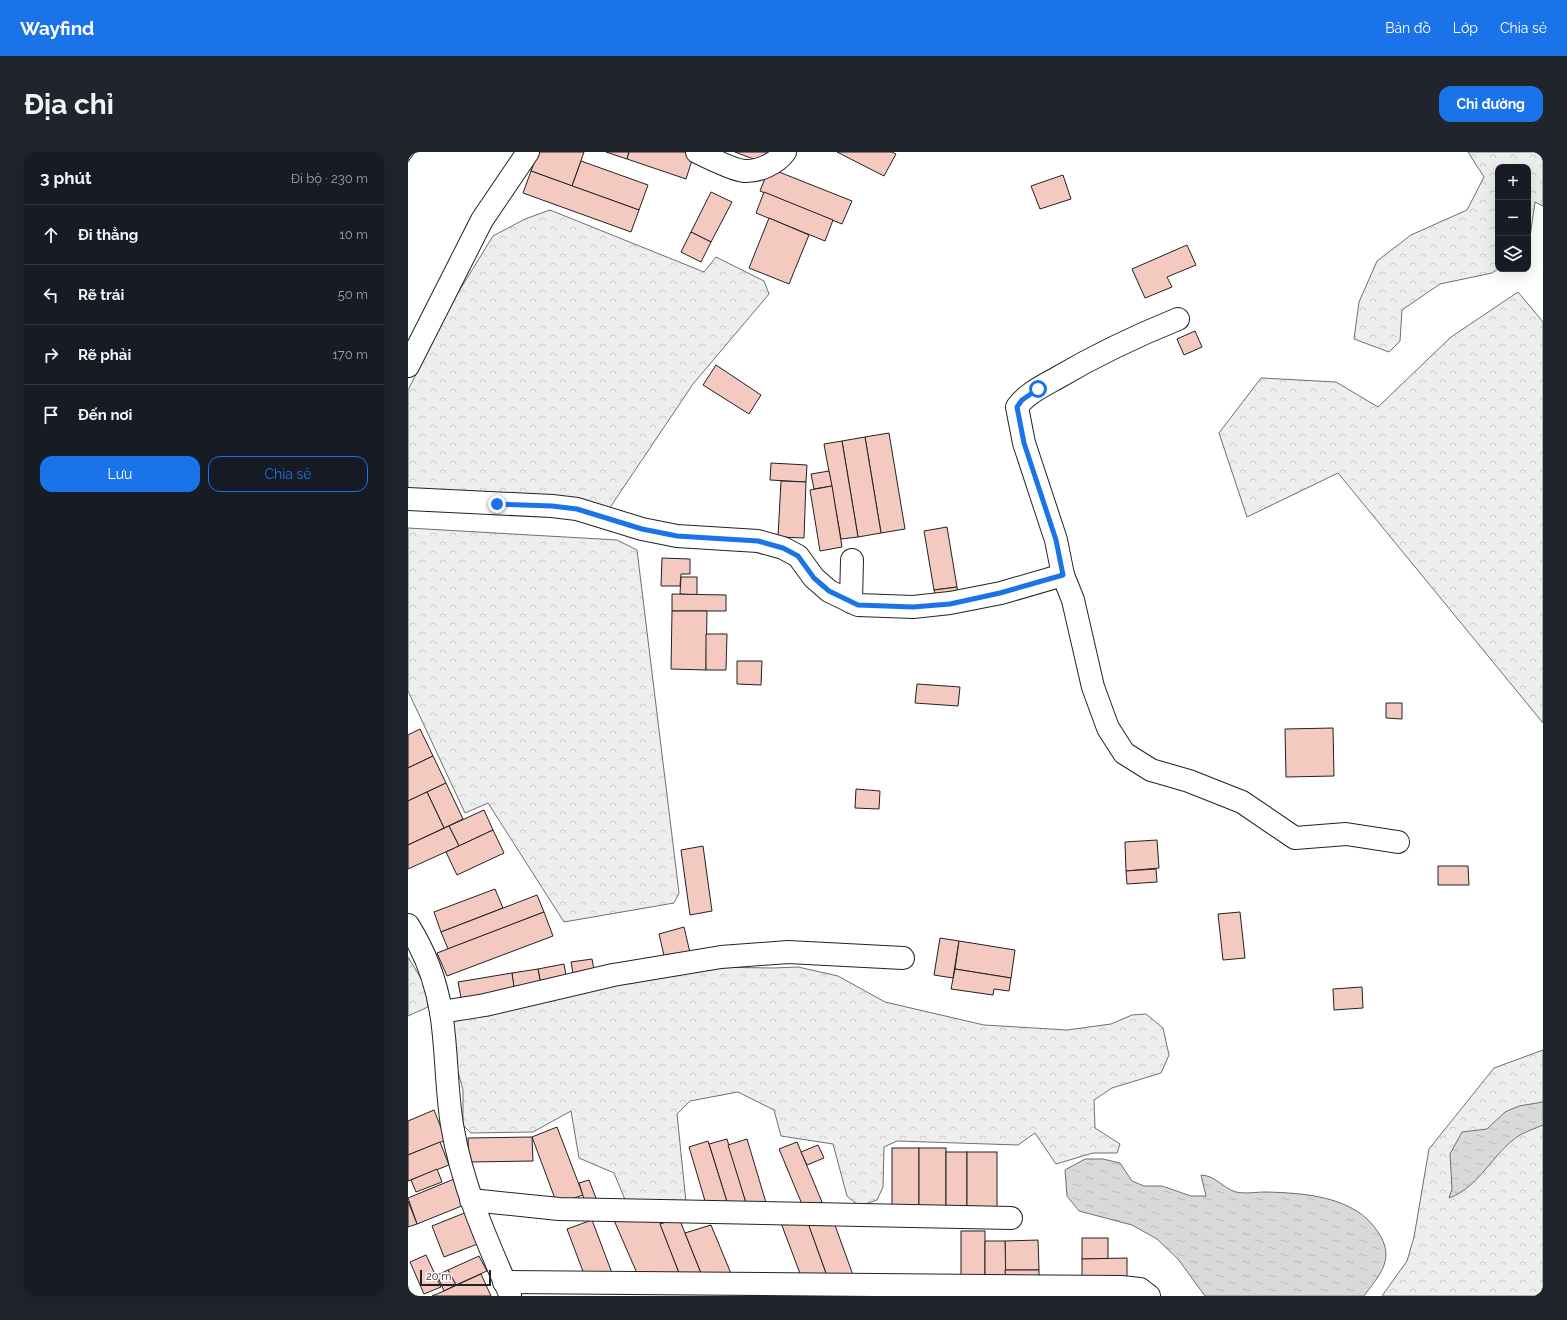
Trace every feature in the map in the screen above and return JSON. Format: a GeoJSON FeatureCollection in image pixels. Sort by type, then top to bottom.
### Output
{"type":"FeatureCollection","features":[{"type":"Feature","properties":{"kind":"street"},"geometry":{"type":"LineString","coordinates":[[408,366],[482,220],[528,152]]}},
{"type":"Feature","properties":{"kind":"street"},"geometry":{"type":"LineString","coordinates":[[697,152],[744,171],[767,166],[779,161],[785,152]]}},
{"type":"Feature","properties":{"kind":"street"},"geometry":{"type":"LineString","coordinates":[[1178,319],[1145,332],[1080,364],[1022,400],[1017,407],[1024,443],[1056,540],[1063,575],[1073,600],[1093,687],[1108,728],[1124,752],[1151,770],[1189,781],[1242,802],[1295,838],[1346,834],[1398,842]]}},
{"type":"Feature","properties":{"kind":"street"},"geometry":{"type":"LineString","coordinates":[[408,499],[552,506],[577,509],[642,529],[677,536],[758,541],[783,548],[798,556],[814,578],[829,591],[858,605],[913,607],[950,604],[1000,593],[1063,575]]}},
{"type":"Feature","properties":{"kind":"street"},"geometry":{"type":"LineString","coordinates":[[851,602],[852,560]]}},
{"type":"Feature","properties":{"kind":"street"},"geometry":{"type":"LineString","coordinates":[[408,925],[422,947],[441,1012],[452,1125],[471,1200],[507,1289],[1121,1287],[1140,1289],[1149,1296]]}},
{"type":"Feature","properties":{"kind":"street"},"geometry":{"type":"LineString","coordinates":[[441,1012],[485,1005],[612,974],[721,957],[788,952],[874,955],[903,958]]}},
{"type":"Feature","properties":{"kind":"street"},"geometry":{"type":"LineString","coordinates":[[471,1200],[559,1209],[1011,1218]]}},
{"type":"Feature","properties":{"kind":"green space"},"geometry":{"type":"Polygon","coordinates":[[[1468,152],[1543,152],[1543,206],[1535,202],[1531,230],[1531,164],[1495,164],[1495,271],[1492,273],[1440,284],[1402,310],[1400,341],[1389,352],[1354,339],[1359,302],[1377,261],[1411,235],[1467,210],[1484,177],[1468,152]]]}},
{"type":"Feature","properties":{"kind":"green space"},"geometry":{"type":"Polygon","coordinates":[[[550,210],[704,272],[716,257],[764,281],[769,294],[693,384],[609,509],[408,495],[408,390],[456,296],[493,236],[525,219],[550,210]]]}},
{"type":"Feature","properties":{"kind":"green space"},"geometry":{"type":"Polygon","coordinates":[[[1518,292],[1543,322],[1543,723],[1338,473],[1247,517],[1219,433],[1261,378],[1336,382],[1378,407],[1451,337],[1518,292]]]}},
{"type":"Feature","properties":{"kind":"green space"},"geometry":{"type":"Polygon","coordinates":[[[408,528],[617,540],[637,550],[679,893],[674,903],[564,922],[488,803],[465,813],[408,691],[408,528]]]}},
{"type":"Feature","properties":{"kind":"green space"},"geometry":{"type":"Polygon","coordinates":[[[408,957],[425,985],[428,1007],[408,1016],[408,957]]]}},
{"type":"Feature","properties":{"kind":"green space"},"geometry":{"type":"Polygon","coordinates":[[[709,967],[798,967],[838,976],[885,1002],[984,1025],[1067,1030],[1111,1024],[1132,1015],[1146,1014],[1163,1028],[1169,1055],[1161,1073],[1112,1088],[1094,1100],[1095,1128],[1120,1144],[1117,1153],[1093,1153],[1056,1164],[1035,1133],[1018,1145],[897,1141],[884,1147],[883,1187],[877,1200],[859,1206],[847,1196],[833,1144],[781,1136],[774,1110],[738,1092],[690,1101],[677,1114],[686,1202],[626,1202],[614,1173],[579,1158],[571,1111],[533,1132],[471,1133],[463,1125],[463,1090],[447,1032],[451,1016],[709,967]]]}},
{"type":"Feature","properties":{"kind":"green space"},"geometry":{"type":"Polygon","coordinates":[[[1543,1050],[1543,1296],[1382,1296],[1407,1261],[1414,1237],[1429,1149],[1494,1068],[1543,1050]]]}},
{"type":"Feature","properties":{"kind":"water"},"geometry":{"type":"Polygon","coordinates":[[[1543,1102],[1543,1125],[1520,1135],[1510,1142],[1478,1178],[1460,1193],[1449,1198],[1452,1189],[1450,1154],[1462,1132],[1487,1129],[1505,1112],[1519,1106],[1543,1102]]]}},
{"type":"Feature","properties":{"kind":"water"},"geometry":{"type":"Polygon","coordinates":[[[1085,1159],[1103,1159],[1120,1163],[1132,1181],[1144,1186],[1162,1186],[1191,1196],[1206,1196],[1201,1175],[1207,1176],[1227,1188],[1239,1193],[1266,1192],[1296,1194],[1328,1199],[1342,1204],[1356,1211],[1368,1220],[1378,1232],[1386,1250],[1384,1266],[1364,1296],[1205,1296],[1178,1259],[1157,1239],[1132,1225],[1079,1211],[1067,1196],[1065,1170],[1085,1159]]]}},
{"type":"Feature","properties":{"kind":"building"},"geometry":{"type":"Polygon","coordinates":[[[408,152],[415,152],[408,162],[408,152]]]}},
{"type":"Feature","properties":{"kind":"building"},"geometry":{"type":"Polygon","coordinates":[[[538,152],[584,152],[572,186],[531,171],[538,152]]]}},
{"type":"Feature","properties":{"kind":"building"},"geometry":{"type":"Polygon","coordinates":[[[606,152],[629,152],[627,159],[606,152]]]}},
{"type":"Feature","properties":{"kind":"building"},"geometry":{"type":"Polygon","coordinates":[[[629,152],[688,152],[694,154],[686,179],[627,159],[629,152]]]}},
{"type":"Feature","properties":{"kind":"building"},"geometry":{"type":"Polygon","coordinates":[[[735,152],[774,152],[769,165],[735,152]]]}},
{"type":"Feature","properties":{"kind":"building"},"geometry":{"type":"Polygon","coordinates":[[[837,152],[892,152],[896,154],[884,176],[837,152]]]}},
{"type":"Feature","properties":{"kind":"building"},"geometry":{"type":"Polygon","coordinates":[[[581,161],[648,185],[639,210],[572,186],[581,161]]]}},
{"type":"Feature","properties":{"kind":"building"},"geometry":{"type":"Polygon","coordinates":[[[769,168],[852,201],[842,224],[760,191],[769,168]]]}},
{"type":"Feature","properties":{"kind":"building"},"geometry":{"type":"Polygon","coordinates":[[[531,171],[639,210],[631,232],[523,193],[531,171]]]}},
{"type":"Feature","properties":{"kind":"building"},"geometry":{"type":"Polygon","coordinates":[[[1063,175],[1071,199],[1040,209],[1031,186],[1063,175]]]}},
{"type":"Feature","properties":{"kind":"building"},"geometry":{"type":"Polygon","coordinates":[[[711,192],[732,202],[711,242],[691,232],[711,192]]]}},
{"type":"Feature","properties":{"kind":"building"},"geometry":{"type":"Polygon","coordinates":[[[764,192],[833,220],[825,241],[756,213],[764,192]]]}},
{"type":"Feature","properties":{"kind":"building"},"geometry":{"type":"Polygon","coordinates":[[[769,218],[809,235],[789,284],[749,268],[769,218]]]}},
{"type":"Feature","properties":{"kind":"building"},"geometry":{"type":"Polygon","coordinates":[[[691,232],[711,242],[701,262],[681,252],[691,232]]]}},
{"type":"Feature","properties":{"kind":"building"},"geometry":{"type":"Polygon","coordinates":[[[1187,245],[1196,265],[1167,277],[1172,287],[1145,298],[1132,269],[1187,245]]]}},
{"type":"Feature","properties":{"kind":"building"},"geometry":{"type":"Polygon","coordinates":[[[1195,331],[1202,347],[1184,355],[1177,339],[1195,331]]]}},
{"type":"Feature","properties":{"kind":"building"},"geometry":{"type":"Polygon","coordinates":[[[716,365],[761,395],[749,414],[703,385],[716,365]]]}},
{"type":"Feature","properties":{"kind":"building"},"geometry":{"type":"Polygon","coordinates":[[[889,433],[905,529],[881,533],[865,437],[889,433]]]}},
{"type":"Feature","properties":{"kind":"building"},"geometry":{"type":"Polygon","coordinates":[[[865,437],[881,533],[858,537],[842,441],[865,437]]]}},
{"type":"Feature","properties":{"kind":"building"},"geometry":{"type":"Polygon","coordinates":[[[842,441],[858,537],[841,539],[824,444],[842,441]]]}},
{"type":"Feature","properties":{"kind":"building"},"geometry":{"type":"Polygon","coordinates":[[[771,463],[807,465],[806,482],[770,480],[771,463]]]}},
{"type":"Feature","properties":{"kind":"building"},"geometry":{"type":"Polygon","coordinates":[[[829,471],[832,486],[814,489],[811,474],[829,471]]]}},
{"type":"Feature","properties":{"kind":"building"},"geometry":{"type":"Polygon","coordinates":[[[781,481],[806,482],[804,538],[778,537],[781,481]]]}},
{"type":"Feature","properties":{"kind":"building"},"geometry":{"type":"Polygon","coordinates":[[[832,486],[842,547],[820,551],[810,490],[832,486]]]}},
{"type":"Feature","properties":{"kind":"building"},"geometry":{"type":"Polygon","coordinates":[[[947,527],[957,587],[934,590],[924,531],[947,527]]]}},
{"type":"Feature","properties":{"kind":"building"},"geometry":{"type":"Polygon","coordinates":[[[662,558],[690,559],[690,574],[681,574],[680,586],[661,586],[662,558]]]}},
{"type":"Feature","properties":{"kind":"building"},"geometry":{"type":"Polygon","coordinates":[[[681,577],[697,577],[697,595],[680,594],[681,577]]]}},
{"type":"Feature","properties":{"kind":"building"},"geometry":{"type":"Polygon","coordinates":[[[957,587],[959,599],[937,603],[934,590],[957,587]]]}},
{"type":"Feature","properties":{"kind":"building"},"geometry":{"type":"Polygon","coordinates":[[[672,594],[726,595],[726,611],[672,611],[672,594]]]}},
{"type":"Feature","properties":{"kind":"building"},"geometry":{"type":"Polygon","coordinates":[[[672,611],[707,611],[706,670],[671,669],[672,611]]]}},
{"type":"Feature","properties":{"kind":"building"},"geometry":{"type":"Polygon","coordinates":[[[706,634],[727,634],[726,670],[706,670],[706,634]]]}},
{"type":"Feature","properties":{"kind":"building"},"geometry":{"type":"Polygon","coordinates":[[[737,661],[762,661],[761,685],[737,684],[737,661]]]}},
{"type":"Feature","properties":{"kind":"building"},"geometry":{"type":"Polygon","coordinates":[[[917,684],[960,687],[958,706],[915,703],[917,684]]]}},
{"type":"Feature","properties":{"kind":"building"},"geometry":{"type":"Polygon","coordinates":[[[1386,703],[1402,703],[1402,719],[1386,718],[1386,703]]]}},
{"type":"Feature","properties":{"kind":"building"},"geometry":{"type":"Polygon","coordinates":[[[1333,728],[1334,776],[1286,777],[1285,729],[1333,728]]]}},
{"type":"Feature","properties":{"kind":"building"},"geometry":{"type":"Polygon","coordinates":[[[420,729],[433,756],[408,768],[408,735],[420,729]]]}},
{"type":"Feature","properties":{"kind":"building"},"geometry":{"type":"Polygon","coordinates":[[[433,756],[446,783],[408,801],[408,768],[433,756]]]}},
{"type":"Feature","properties":{"kind":"building"},"geometry":{"type":"Polygon","coordinates":[[[446,783],[463,819],[444,828],[427,792],[446,783]]]}},
{"type":"Feature","properties":{"kind":"building"},"geometry":{"type":"Polygon","coordinates":[[[856,789],[880,791],[879,809],[855,808],[856,789]]]}},
{"type":"Feature","properties":{"kind":"building"},"geometry":{"type":"Polygon","coordinates":[[[427,792],[444,828],[408,845],[408,801],[427,792]]]}},
{"type":"Feature","properties":{"kind":"building"},"geometry":{"type":"Polygon","coordinates":[[[484,810],[493,830],[459,846],[449,826],[484,810]]]}},
{"type":"Feature","properties":{"kind":"building"},"geometry":{"type":"Polygon","coordinates":[[[449,826],[459,846],[408,869],[408,845],[449,826]]]}},
{"type":"Feature","properties":{"kind":"building"},"geometry":{"type":"Polygon","coordinates":[[[493,830],[504,853],[457,875],[446,852],[493,830]]]}},
{"type":"Feature","properties":{"kind":"building"},"geometry":{"type":"Polygon","coordinates":[[[1157,840],[1159,868],[1126,871],[1125,842],[1157,840]]]}},
{"type":"Feature","properties":{"kind":"building"},"geometry":{"type":"Polygon","coordinates":[[[703,846],[712,911],[690,915],[681,850],[703,846]]]}},
{"type":"Feature","properties":{"kind":"building"},"geometry":{"type":"Polygon","coordinates":[[[1438,866],[1468,866],[1469,885],[1438,885],[1438,866]]]}},
{"type":"Feature","properties":{"kind":"building"},"geometry":{"type":"Polygon","coordinates":[[[1156,869],[1157,882],[1127,884],[1126,871],[1156,869]]]}},
{"type":"Feature","properties":{"kind":"building"},"geometry":{"type":"Polygon","coordinates":[[[495,889],[503,908],[441,932],[434,912],[495,889]]]}},
{"type":"Feature","properties":{"kind":"building"},"geometry":{"type":"Polygon","coordinates":[[[537,895],[544,912],[448,949],[441,932],[537,895]]]}},
{"type":"Feature","properties":{"kind":"building"},"geometry":{"type":"Polygon","coordinates":[[[544,912],[553,936],[447,976],[437,953],[544,912]]]}},
{"type":"Feature","properties":{"kind":"building"},"geometry":{"type":"Polygon","coordinates":[[[1240,912],[1245,958],[1223,960],[1218,914],[1240,912]]]}},
{"type":"Feature","properties":{"kind":"building"},"geometry":{"type":"Polygon","coordinates":[[[684,927],[691,957],[666,964],[659,934],[684,927]]]}},
{"type":"Feature","properties":{"kind":"building"},"geometry":{"type":"Polygon","coordinates":[[[940,938],[959,941],[953,978],[934,975],[940,938]]]}},
{"type":"Feature","properties":{"kind":"building"},"geometry":{"type":"Polygon","coordinates":[[[959,941],[1015,950],[1011,978],[955,969],[959,941]]]}},
{"type":"Feature","properties":{"kind":"building"},"geometry":{"type":"Polygon","coordinates":[[[592,959],[595,975],[574,979],[571,962],[592,959]]]}},
{"type":"Feature","properties":{"kind":"building"},"geometry":{"type":"Polygon","coordinates":[[[564,964],[567,981],[541,985],[538,969],[564,964]]]}},
{"type":"Feature","properties":{"kind":"building"},"geometry":{"type":"Polygon","coordinates":[[[538,969],[541,985],[514,990],[512,973],[538,969]]]}},
{"type":"Feature","properties":{"kind":"building"},"geometry":{"type":"Polygon","coordinates":[[[955,969],[1011,978],[1009,991],[994,989],[993,995],[951,989],[955,969]]]}},
{"type":"Feature","properties":{"kind":"building"},"geometry":{"type":"Polygon","coordinates":[[[512,973],[515,994],[462,1003],[458,982],[512,973]]]}},
{"type":"Feature","properties":{"kind":"building"},"geometry":{"type":"Polygon","coordinates":[[[1362,987],[1363,1008],[1334,1010],[1333,989],[1362,987]]]}},
{"type":"Feature","properties":{"kind":"building"},"geometry":{"type":"Polygon","coordinates":[[[434,1110],[446,1140],[408,1155],[408,1121],[434,1110]]]}},
{"type":"Feature","properties":{"kind":"building"},"geometry":{"type":"Polygon","coordinates":[[[557,1127],[583,1195],[557,1204],[532,1137],[557,1127]]]}},
{"type":"Feature","properties":{"kind":"building"},"geometry":{"type":"Polygon","coordinates":[[[532,1137],[533,1161],[469,1162],[468,1138],[532,1137]]]}},
{"type":"Feature","properties":{"kind":"building"},"geometry":{"type":"Polygon","coordinates":[[[727,1139],[747,1206],[728,1205],[709,1144],[727,1139]]]}},
{"type":"Feature","properties":{"kind":"building"},"geometry":{"type":"Polygon","coordinates":[[[747,1139],[767,1206],[747,1206],[728,1145],[747,1139]]]}},
{"type":"Feature","properties":{"kind":"building"},"geometry":{"type":"Polygon","coordinates":[[[708,1141],[728,1205],[708,1211],[689,1147],[708,1141]]]}},
{"type":"Feature","properties":{"kind":"building"},"geometry":{"type":"Polygon","coordinates":[[[440,1142],[449,1165],[408,1181],[408,1155],[440,1142]]]}},
{"type":"Feature","properties":{"kind":"building"},"geometry":{"type":"Polygon","coordinates":[[[797,1142],[822,1202],[804,1209],[779,1149],[797,1142]]]}},
{"type":"Feature","properties":{"kind":"building"},"geometry":{"type":"Polygon","coordinates":[[[818,1145],[824,1158],[807,1165],[801,1152],[818,1145]]]}},
{"type":"Feature","properties":{"kind":"building"},"geometry":{"type":"Polygon","coordinates":[[[892,1148],[919,1148],[919,1211],[892,1211],[892,1148]]]}},
{"type":"Feature","properties":{"kind":"building"},"geometry":{"type":"Polygon","coordinates":[[[919,1148],[946,1148],[946,1211],[919,1211],[919,1148]]]}},
{"type":"Feature","properties":{"kind":"building"},"geometry":{"type":"Polygon","coordinates":[[[946,1152],[967,1152],[967,1211],[946,1211],[946,1152]]]}},
{"type":"Feature","properties":{"kind":"building"},"geometry":{"type":"Polygon","coordinates":[[[967,1152],[997,1152],[997,1211],[967,1211],[967,1152]]]}},
{"type":"Feature","properties":{"kind":"building"},"geometry":{"type":"Polygon","coordinates":[[[437,1169],[442,1182],[416,1192],[411,1180],[437,1169]]]}},
{"type":"Feature","properties":{"kind":"building"},"geometry":{"type":"Polygon","coordinates":[[[454,1179],[464,1205],[417,1224],[408,1198],[454,1179]]]}},
{"type":"Feature","properties":{"kind":"building"},"geometry":{"type":"Polygon","coordinates":[[[589,1180],[596,1198],[585,1202],[579,1183],[589,1180]]]}},
{"type":"Feature","properties":{"kind":"building"},"geometry":{"type":"Polygon","coordinates":[[[408,1201],[417,1224],[408,1227],[408,1201]]]}},
{"type":"Feature","properties":{"kind":"building"},"geometry":{"type":"Polygon","coordinates":[[[467,1212],[480,1243],[444,1257],[432,1226],[467,1212]]]}},
{"type":"Feature","properties":{"kind":"building"},"geometry":{"type":"Polygon","coordinates":[[[805,1214],[827,1276],[804,1284],[781,1223],[805,1214]]]}},
{"type":"Feature","properties":{"kind":"building"},"geometry":{"type":"Polygon","coordinates":[[[832,1217],[853,1275],[830,1284],[809,1226],[832,1217]]]}},
{"type":"Feature","properties":{"kind":"building"},"geometry":{"type":"Polygon","coordinates":[[[613,1218],[658,1218],[681,1278],[640,1280],[613,1218]]]}},
{"type":"Feature","properties":{"kind":"building"},"geometry":{"type":"Polygon","coordinates":[[[679,1218],[703,1278],[681,1278],[660,1224],[679,1218]]]}},
{"type":"Feature","properties":{"kind":"building"},"geometry":{"type":"Polygon","coordinates":[[[592,1220],[612,1273],[587,1282],[567,1229],[592,1220]]]}},
{"type":"Feature","properties":{"kind":"building"},"geometry":{"type":"Polygon","coordinates":[[[711,1225],[732,1276],[703,1278],[685,1233],[711,1225]]]}},
{"type":"Feature","properties":{"kind":"building"},"geometry":{"type":"Polygon","coordinates":[[[961,1231],[985,1231],[985,1285],[961,1285],[961,1231]]]}},
{"type":"Feature","properties":{"kind":"building"},"geometry":{"type":"Polygon","coordinates":[[[1082,1238],[1108,1238],[1108,1259],[1082,1259],[1082,1238]]]}},
{"type":"Feature","properties":{"kind":"building"},"geometry":{"type":"Polygon","coordinates":[[[1038,1240],[1039,1270],[1005,1270],[1005,1241],[1038,1240]]]}},
{"type":"Feature","properties":{"kind":"building"},"geometry":{"type":"Polygon","coordinates":[[[985,1241],[1005,1241],[1006,1285],[985,1285],[985,1241]]]}},
{"type":"Feature","properties":{"kind":"building"},"geometry":{"type":"Polygon","coordinates":[[[426,1255],[441,1287],[424,1294],[410,1262],[426,1255]]]}},
{"type":"Feature","properties":{"kind":"building"},"geometry":{"type":"Polygon","coordinates":[[[479,1256],[487,1271],[456,1285],[448,1270],[479,1256]]]}},
{"type":"Feature","properties":{"kind":"building"},"geometry":{"type":"Polygon","coordinates":[[[1127,1258],[1127,1284],[1082,1284],[1082,1259],[1127,1258]]]}},
{"type":"Feature","properties":{"kind":"building"},"geometry":{"type":"Polygon","coordinates":[[[448,1270],[456,1285],[444,1291],[437,1275],[448,1270]]]}},
{"type":"Feature","properties":{"kind":"building"},"geometry":{"type":"Polygon","coordinates":[[[1005,1270],[1039,1270],[1039,1284],[1006,1285],[1005,1270]]]}},
{"type":"Feature","properties":{"kind":"building"},"geometry":{"type":"Polygon","coordinates":[[[481,1274],[491,1296],[432,1296],[444,1291],[481,1274]]]}},
{"type":"Feature","properties":{"kind":"route"},"geometry":{"type":"LineString","coordinates":[[497,504],[552,506],[577,509],[601,518],[642,529],[677,536],[758,541],[783,548],[798,556],[814,578],[829,591],[858,605],[913,607],[950,604],[1000,593],[1063,575],[1056,540],[1024,443],[1017,407],[1022,400],[1038,389]]}}]}
